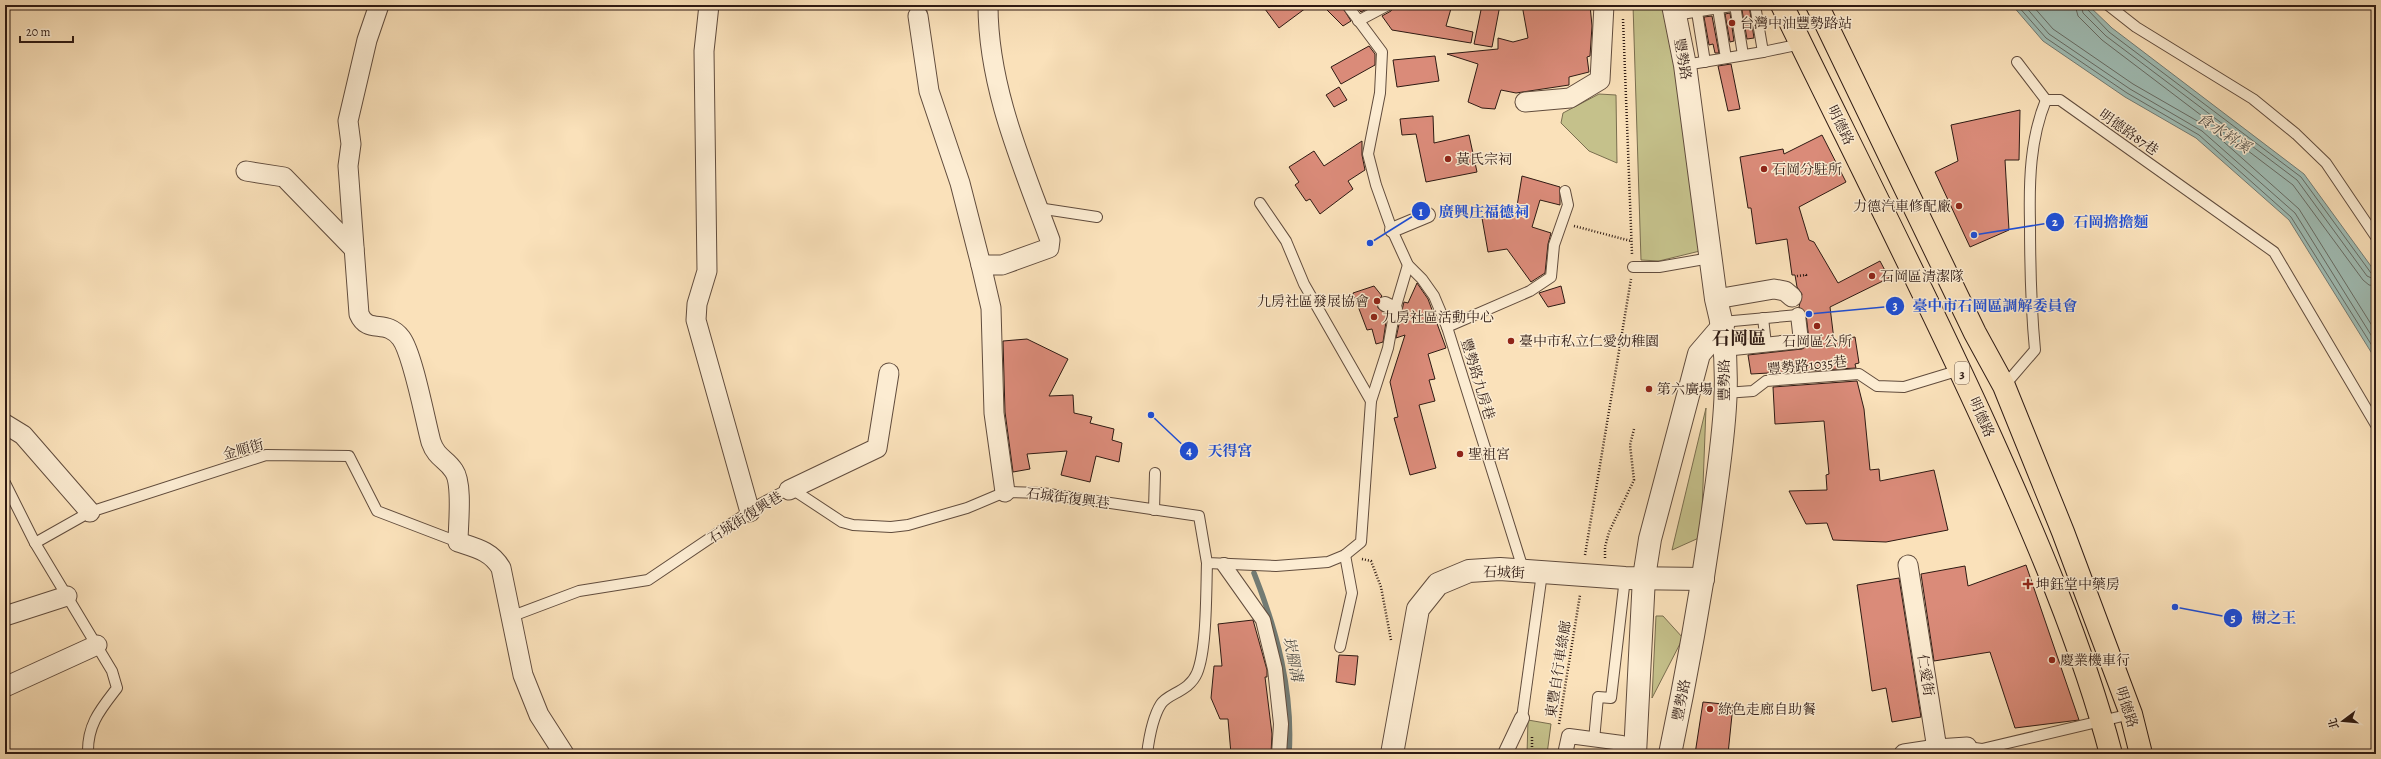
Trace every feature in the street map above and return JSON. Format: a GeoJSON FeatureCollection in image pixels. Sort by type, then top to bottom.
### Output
{"type":"FeatureCollection","features":[{"type":"Feature","properties":{"kind":"main road","name":"明德路"},"geometry":{"type":"LineString","coordinates":[[1782,5],[1960,370],[2036,537],[2102,720],[2111,754]]}},
{"type":"Feature","properties":{"kind":"main road","name":"明德路"},"geometry":{"type":"LineString","coordinates":[[1817,5],[1975,333],[2004,386],[2063,532],[2131,714],[2141,754]]}},
{"type":"Feature","properties":{"kind":"street"},"geometry":{"type":"LineString","coordinates":[[379,5],[366,40],[348,121],[351,144],[348,166],[359,314],[362,321],[368,326],[386,326],[402,339],[435,453],[454,471],[458,484],[458,542],[485,551],[495,558],[501,568],[523,675],[539,716],[564,754]]}},
{"type":"Feature","properties":{"kind":"street"},"geometry":{"type":"LineString","coordinates":[[709,5],[704,51],[707,272],[697,304],[696,320],[750,512]]}},
{"type":"Feature","properties":{"kind":"street"},"geometry":{"type":"LineString","coordinates":[[981,265],[1002,264],[1049,248],[1050,240],[1009,127],[992,57],[988,5]]}},
{"type":"Feature","properties":{"kind":"street"},"geometry":{"type":"LineString","coordinates":[[1525,102],[1570,98],[1600,80],[1604,5]]}},
{"type":"Feature","properties":{"kind":"street","name":"豐勢路"},"geometry":{"type":"LineString","coordinates":[[1670,754],[1703,579],[1720,461],[1725,392],[1722,324],[1716,299],[1710,258],[1695,63],[1674,10]]}},
{"type":"Feature","properties":{"kind":"street"},"geometry":{"type":"LineString","coordinates":[[918,16],[929,91],[960,183],[991,308],[994,413],[1005,492]]}},
{"type":"Feature","properties":{"kind":"street"},"geometry":{"type":"LineString","coordinates":[[246,171],[284,177],[354,249]]}},
{"type":"Feature","properties":{"kind":"street"},"geometry":{"type":"LineString","coordinates":[[1392,230],[1428,215]]}},
{"type":"Feature","properties":{"kind":"street"},"geometry":{"type":"LineString","coordinates":[[1716,299],[1774,290],[1785,291],[1792,297]]}},
{"type":"Feature","properties":{"kind":"street"},"geometry":{"type":"LineString","coordinates":[[1724,349],[1801,341],[1798,315]]}},
{"type":"Feature","properties":{"kind":"street"},"geometry":{"type":"LineString","coordinates":[[1565,754],[1569,736],[1599,744],[1629,749],[1625,577],[1650,539],[1699,354],[1722,324]]}},
{"type":"Feature","properties":{"kind":"street"},"geometry":{"type":"LineString","coordinates":[[789,490],[877,448],[889,373]]}},
{"type":"Feature","properties":{"kind":"street"},"geometry":{"type":"LineString","coordinates":[[5,424],[23,435],[90,512]]}},
{"type":"Feature","properties":{"kind":"street"},"geometry":{"type":"LineString","coordinates":[[1224,565],[1263,620],[1275,669],[1281,724],[1280,754]]}},
{"type":"Feature","properties":{"kind":"street","name":"仁愛街"},"geometry":{"type":"LineString","coordinates":[[1908,565],[1937,749]]}},
{"type":"Feature","properties":{"kind":"street","name":"石城街"},"geometry":{"type":"LineString","coordinates":[[1394,752],[1418,609],[1438,584],[1469,572],[1500,569],[1533,573],[1703,579]]}},
{"type":"Feature","properties":{"kind":"street"},"geometry":{"type":"LineString","coordinates":[[5,616],[67,596]]}},
{"type":"Feature","properties":{"kind":"street"},"geometry":{"type":"LineString","coordinates":[[5,687],[97,646]]}},
{"type":"Feature","properties":{"kind":"street"},"geometry":{"type":"LineString","coordinates":[[1505,754],[1522,718]]}},
{"type":"Feature","properties":{"kind":"street"},"geometry":{"type":"LineString","coordinates":[[1904,754],[1937,749],[1967,750]]}},
{"type":"Feature","properties":{"kind":"lane","name":"豐勢路九房巷"},"geometry":{"type":"LineString","coordinates":[[1347,5],[1382,52],[1380,93],[1368,154],[1392,230],[1408,265],[1422,279],[1434,296],[1447,327],[1533,573]]}},
{"type":"Feature","properties":{"kind":"lane"},"geometry":{"type":"LineString","coordinates":[[1358,21],[1388,5]]}},
{"type":"Feature","properties":{"kind":"lane"},"geometry":{"type":"LineString","coordinates":[[1735,5],[1746,55]]}},
{"type":"Feature","properties":{"kind":"lane"},"geometry":{"type":"LineString","coordinates":[[1674,10],[1697,12],[1739,5],[1746,55]]}},
{"type":"Feature","properties":{"kind":"lane"},"geometry":{"type":"LineString","coordinates":[[1755,5],[1763,52]]}},
{"type":"Feature","properties":{"kind":"lane"},"geometry":{"type":"LineString","coordinates":[[2108,5],[2136,27],[2253,99],[2296,134],[2326,163],[2376,237]]}},
{"type":"Feature","properties":{"kind":"lane"},"geometry":{"type":"LineString","coordinates":[[1715,9],[1724,59]]}},
{"type":"Feature","properties":{"kind":"lane"},"geometry":{"type":"LineString","coordinates":[[1697,12],[1695,63],[1801,44]]}},
{"type":"Feature","properties":{"kind":"lane"},"geometry":{"type":"LineString","coordinates":[[2004,386],[2035,350],[2030,285],[2030,194],[2032,147],[2046,100],[2017,62]]}},
{"type":"Feature","properties":{"kind":"lane","name":"明德路87巷"},"geometry":{"type":"LineString","coordinates":[[2046,100],[2060,100],[2274,252],[2376,425]]}},
{"type":"Feature","properties":{"kind":"lane"},"geometry":{"type":"LineString","coordinates":[[1447,327],[1530,291],[1551,278],[1554,245],[1568,205],[1565,191]]}},
{"type":"Feature","properties":{"kind":"lane"},"geometry":{"type":"LineString","coordinates":[[1260,203],[1286,241],[1304,284],[1371,401]]}},
{"type":"Feature","properties":{"kind":"lane"},"geometry":{"type":"LineString","coordinates":[[1038,208],[1097,216]]}},
{"type":"Feature","properties":{"kind":"lane"},"geometry":{"type":"LineString","coordinates":[[1632,267],[1659,267],[1710,258]]}},
{"type":"Feature","properties":{"kind":"lane"},"geometry":{"type":"LineString","coordinates":[[1207,563],[1224,565],[1276,566],[1328,562],[1345,555],[1361,542],[1371,401],[1388,348],[1390,306],[1408,265]]}},
{"type":"Feature","properties":{"kind":"lane"},"geometry":{"type":"LineString","coordinates":[[1722,324],[1798,315]]}},
{"type":"Feature","properties":{"kind":"lane"},"geometry":{"type":"LineString","coordinates":[[1763,318],[1766,344]]}},
{"type":"Feature","properties":{"kind":"lane","name":"豐勢路1035巷"},"geometry":{"type":"LineString","coordinates":[[1725,392],[1752,391],[1766,381],[1859,374],[1877,386],[1904,387],[1960,370]]}},
{"type":"Feature","properties":{"kind":"lane","name":"金順街"},"geometry":{"type":"LineString","coordinates":[[35,543],[90,512],[266,455],[349,456],[377,511],[458,542]]}},
{"type":"Feature","properties":{"kind":"lane"},"geometry":{"type":"LineString","coordinates":[[1154,510],[1155,474]]}},
{"type":"Feature","properties":{"kind":"lane"},"geometry":{"type":"LineString","coordinates":[[5,483],[35,543],[112,671],[117,688],[96,716],[87,740],[88,754]]}},
{"type":"Feature","properties":{"kind":"lane","name":"石城街復興巷"},"geometry":{"type":"LineString","coordinates":[[510,617],[579,591],[648,580],[762,503],[789,490],[795,491],[842,522],[853,525],[891,528],[908,525],[967,508],[1005,492],[1042,493],[1199,516],[1207,563],[1204,638],[1197,673],[1185,689],[1161,703],[1150,733],[1147,754]]}},
{"type":"Feature","properties":{"kind":"lane"},"geometry":{"type":"LineString","coordinates":[[1340,647],[1352,592],[1345,555]]}},
{"type":"Feature","properties":{"kind":"lane"},"geometry":{"type":"LineString","coordinates":[[1522,718],[1533,573]]}},
{"type":"Feature","properties":{"kind":"lane"},"geometry":{"type":"LineString","coordinates":[[1599,744],[1598,697],[1611,698],[1625,577]]}},
{"type":"Feature","properties":{"kind":"lane"},"geometry":{"type":"LineString","coordinates":[[1967,750],[1982,749],[2131,714]]}},
{"type":"Feature","properties":{"kind":"path"},"geometry":{"type":"LineString","coordinates":[[1585,554],[1632,267],[1623,13]]}},
{"type":"Feature","properties":{"kind":"path"},"geometry":{"type":"LineString","coordinates":[[1562,223],[1632,241]]}},
{"type":"Feature","properties":{"kind":"path"},"geometry":{"type":"LineString","coordinates":[[1625,577],[1605,547],[1609,532],[1634,480],[1630,445],[1634,429]]}},
{"type":"Feature","properties":{"kind":"path"},"geometry":{"type":"LineString","coordinates":[[1345,555],[1371,561],[1381,587],[1392,645],[1407,668]]}},
{"type":"Feature","properties":{"kind":"path","name":"東豐自行車綠廊"},"geometry":{"type":"LineString","coordinates":[[1558,731],[1581,587]]}},
{"type":"Feature","properties":{"kind":"shaded area"},"geometry":{"type":"Polygon","coordinates":[[[1633,5],[1667,5],[1704,250],[1659,261],[1641,260],[1633,5]]]}},
{"type":"Feature","properties":{"kind":"shaded area"},"geometry":{"type":"Polygon","coordinates":[[[1599,94],[1616,95],[1617,163],[1589,151],[1561,123],[1563,113],[1599,94]]]}},
{"type":"Feature","properties":{"kind":"shaded area"},"geometry":{"type":"Polygon","coordinates":[[[1706,408],[1701,537],[1672,550],[1706,408]]]}},
{"type":"Feature","properties":{"kind":"shaded area"},"geometry":{"type":"Polygon","coordinates":[[[1656,616],[1663,616],[1683,638],[1652,698],[1656,616]]]}},
{"type":"Feature","properties":{"kind":"shaded area"},"geometry":{"type":"Polygon","coordinates":[[[1528,720],[1551,724],[1547,754],[1527,754],[1528,720]]]}},
{"type":"Feature","properties":{"kind":"water","name":"食水嵙溪"},"geometry":{"type":"Polygon","coordinates":[[[2012,5],[2088,5],[2112,28],[2304,174],[2376,273],[2376,360],[2289,220],[2196,138],[2125,97],[2043,41],[2012,5]]]}},
{"type":"Feature","properties":{"kind":"building"},"geometry":{"type":"Polygon","coordinates":[[[1262,5],[1310,5],[1279,28],[1262,5]]]}},
{"type":"Feature","properties":{"kind":"building"},"geometry":{"type":"Polygon","coordinates":[[[1322,5],[1341,5],[1351,21],[1343,26],[1322,5]]]}},
{"type":"Feature","properties":{"kind":"building"},"geometry":{"type":"Polygon","coordinates":[[[1355,5],[1374,5],[1361,12],[1355,5]]]}},
{"type":"Feature","properties":{"kind":"building"},"geometry":{"type":"Polygon","coordinates":[[[1394,5],[1452,5],[1446,26],[1473,32],[1471,43],[1392,30],[1382,16],[1391,11],[1394,5]]]}},
{"type":"Feature","properties":{"kind":"building"},"geometry":{"type":"Polygon","coordinates":[[[1482,5],[1500,5],[1492,47],[1474,44],[1482,5]]]}},
{"type":"Feature","properties":{"kind":"building"},"geometry":{"type":"Polygon","coordinates":[[[1522,5],[1590,5],[1592,26],[1590,56],[1587,57],[1589,72],[1569,77],[1569,85],[1516,93],[1501,90],[1495,109],[1482,108],[1468,102],[1478,64],[1447,54],[1498,49],[1498,38],[1513,42],[1528,38],[1522,5]]]}},
{"type":"Feature","properties":{"kind":"building"},"geometry":{"type":"Polygon","coordinates":[[[1744,5],[1749,5],[1754,38],[1747,39],[1742,10],[1744,5]]]}},
{"type":"Feature","properties":{"kind":"building"},"geometry":{"type":"Polygon","coordinates":[[[1730,13],[1734,41],[1730,42],[1725,14],[1730,13]]]}},
{"type":"Feature","properties":{"kind":"building"},"geometry":{"type":"Polygon","coordinates":[[[1712,16],[1719,53],[1715,53],[1713,44],[1709,45],[1704,17],[1712,16]]]}},
{"type":"Feature","properties":{"kind":"building"},"geometry":{"type":"Polygon","coordinates":[[[1369,46],[1375,54],[1375,65],[1341,84],[1331,67],[1369,46]]]}},
{"type":"Feature","properties":{"kind":"building"},"geometry":{"type":"Polygon","coordinates":[[[1435,56],[1439,81],[1397,87],[1393,60],[1435,56]]]}},
{"type":"Feature","properties":{"kind":"building"},"geometry":{"type":"Polygon","coordinates":[[[1731,64],[1740,109],[1728,111],[1718,66],[1731,64]]]}},
{"type":"Feature","properties":{"kind":"building"},"geometry":{"type":"Polygon","coordinates":[[[1339,87],[1347,100],[1334,107],[1326,95],[1339,87]]]}},
{"type":"Feature","properties":{"kind":"building"},"geometry":{"type":"Polygon","coordinates":[[[2020,110],[2019,160],[2005,160],[2009,230],[1970,247],[1935,172],[1958,161],[1951,125],[2020,110]]]}},
{"type":"Feature","properties":{"kind":"building","name":"黃氏宗祠"},"geometry":{"type":"Polygon","coordinates":[[[1433,116],[1434,143],[1469,135],[1477,172],[1426,182],[1416,134],[1402,135],[1400,119],[1433,116]]]}},
{"type":"Feature","properties":{"kind":"building"},"geometry":{"type":"Polygon","coordinates":[[[1822,135],[1846,182],[1799,207],[1809,240],[1814,242],[1838,283],[1880,261],[1889,278],[1830,307],[1834,340],[1855,337],[1859,363],[1855,364],[1856,368],[1751,374],[1748,355],[1802,349],[1809,345],[1809,340],[1806,314],[1799,307],[1802,294],[1797,287],[1795,275],[1792,275],[1787,239],[1756,244],[1751,208],[1748,208],[1740,157],[1783,149],[1784,154],[1822,135]]]}},
{"type":"Feature","properties":{"kind":"building"},"geometry":{"type":"Polygon","coordinates":[[[1362,141],[1362,155],[1365,170],[1348,181],[1353,189],[1320,214],[1310,199],[1306,201],[1295,185],[1299,182],[1289,167],[1314,151],[1324,166],[1362,141]]]}},
{"type":"Feature","properties":{"kind":"building"},"geometry":{"type":"Polygon","coordinates":[[[1522,176],[1560,187],[1560,205],[1540,200],[1532,227],[1551,233],[1548,244],[1545,273],[1531,282],[1507,249],[1488,252],[1482,218],[1516,212],[1522,176]]]}},
{"type":"Feature","properties":{"kind":"building"},"geometry":{"type":"Polygon","coordinates":[[[1417,283],[1428,299],[1446,348],[1428,354],[1435,379],[1429,380],[1435,401],[1419,405],[1436,468],[1410,475],[1394,418],[1398,417],[1390,382],[1405,335],[1396,338],[1404,302],[1408,303],[1417,283]]]}},
{"type":"Feature","properties":{"kind":"building","name":"九房社區活動中心"},"geometry":{"type":"Polygon","coordinates":[[[1374,286],[1382,296],[1377,301],[1378,308],[1387,315],[1383,342],[1376,344],[1372,329],[1367,330],[1353,293],[1374,286]]]}},
{"type":"Feature","properties":{"kind":"building"},"geometry":{"type":"Polygon","coordinates":[[[1561,286],[1565,303],[1548,307],[1539,293],[1561,286]]]}},
{"type":"Feature","properties":{"kind":"building"},"geometry":{"type":"Polygon","coordinates":[[[1027,339],[1068,359],[1049,396],[1073,395],[1074,413],[1092,417],[1090,423],[1114,429],[1112,440],[1122,443],[1119,462],[1096,456],[1090,482],[1061,475],[1067,451],[1027,454],[1030,469],[1013,472],[1005,412],[1003,341],[1027,339]]]}},
{"type":"Feature","properties":{"kind":"building"},"geometry":{"type":"Polygon","coordinates":[[[1857,381],[1864,409],[1870,470],[1879,469],[1880,481],[1934,470],[1948,530],[1886,542],[1833,540],[1827,523],[1806,524],[1789,491],[1827,490],[1826,475],[1829,474],[1824,421],[1775,424],[1773,387],[1857,381]]]}},
{"type":"Feature","properties":{"kind":"building"},"geometry":{"type":"Polygon","coordinates":[[[2026,565],[2079,720],[2015,728],[1990,652],[1934,661],[1921,574],[1965,566],[1968,586],[2026,565]]]}},
{"type":"Feature","properties":{"kind":"building"},"geometry":{"type":"Polygon","coordinates":[[[1899,578],[1921,717],[1892,722],[1886,688],[1872,691],[1857,585],[1899,578]]]}},
{"type":"Feature","properties":{"kind":"building"},"geometry":{"type":"Polygon","coordinates":[[[1253,620],[1267,670],[1267,677],[1265,677],[1272,734],[1271,754],[1231,754],[1228,719],[1220,719],[1211,698],[1214,666],[1222,666],[1218,624],[1253,620]]]}},
{"type":"Feature","properties":{"kind":"building"},"geometry":{"type":"Polygon","coordinates":[[[1339,655],[1358,656],[1355,685],[1336,682],[1339,655]]]}},
{"type":"Feature","properties":{"kind":"building"},"geometry":{"type":"Polygon","coordinates":[[[1703,702],[1733,705],[1728,754],[1695,754],[1703,702]]]}},
{"type":"Feature","properties":{"kind":"waterway","name":"崁腳溝"},"geometry":{"type":"LineString","coordinates":[[1254,573],[1270,617],[1282,662],[1286,684],[1290,731],[1289,754]]}},
{"type":"Feature","properties":{"kind":"place","name":"台灣中油豐勢路站"},"geometry":{"type":"Point","coordinates":[1732,23]}},
{"type":"Feature","properties":{"kind":"place","name":"黃氏宗祠"},"geometry":{"type":"Point","coordinates":[1448,159]}},
{"type":"Feature","properties":{"kind":"place","name":"石岡分駐所"},"geometry":{"type":"Point","coordinates":[1764,169]}},
{"type":"Feature","properties":{"kind":"place","name":"力德汽車修配廠"},"geometry":{"type":"Point","coordinates":[1959,206]}},
{"type":"Feature","properties":{"kind":"place","name":"石岡擔擔麵"},"geometry":{"type":"Point","coordinates":[1974,235]}},
{"type":"Feature","properties":{"kind":"place","name":"廣興庄福德祠"},"geometry":{"type":"Point","coordinates":[1370,243]}},
{"type":"Feature","properties":{"kind":"place","name":"石岡區清潔隊"},"geometry":{"type":"Point","coordinates":[1872,276]}},
{"type":"Feature","properties":{"kind":"place","name":"九房社區發展協會"},"geometry":{"type":"Point","coordinates":[1377,301]}},
{"type":"Feature","properties":{"kind":"place","name":"臺中市石岡區調解委員會"},"geometry":{"type":"Point","coordinates":[1809,314]}},
{"type":"Feature","properties":{"kind":"place","name":"九房社區活動中心"},"geometry":{"type":"Point","coordinates":[1374,317]}},
{"type":"Feature","properties":{"kind":"place","name":"石岡區公所"},"geometry":{"type":"Point","coordinates":[1817,326]}},
{"type":"Feature","properties":{"kind":"place","name":"臺中市私立仁愛幼稚園"},"geometry":{"type":"Point","coordinates":[1511,341]}},
{"type":"Feature","properties":{"kind":"place","name":"第六廣場"},"geometry":{"type":"Point","coordinates":[1649,389]}},
{"type":"Feature","properties":{"kind":"place","name":"天得宮"},"geometry":{"type":"Point","coordinates":[1151,415]}},
{"type":"Feature","properties":{"kind":"place","name":"聖祖宮"},"geometry":{"type":"Point","coordinates":[1460,454]}},
{"type":"Feature","properties":{"kind":"place","name":"坤鈺堂中藥房"},"geometry":{"type":"Point","coordinates":[2028,584]}},
{"type":"Feature","properties":{"kind":"place","name":"樹之王"},"geometry":{"type":"Point","coordinates":[2175,607]}},
{"type":"Feature","properties":{"kind":"place","name":"慶業機車行"},"geometry":{"type":"Point","coordinates":[2052,660]}},
{"type":"Feature","properties":{"kind":"place","name":"綠色走廊自助餐"},"geometry":{"type":"Point","coordinates":[1710,709]}},
{"type":"Feature","properties":{"kind":"district","name":"石岡區"},"geometry":{"type":"Point","coordinates":[1739,338]}}]}
